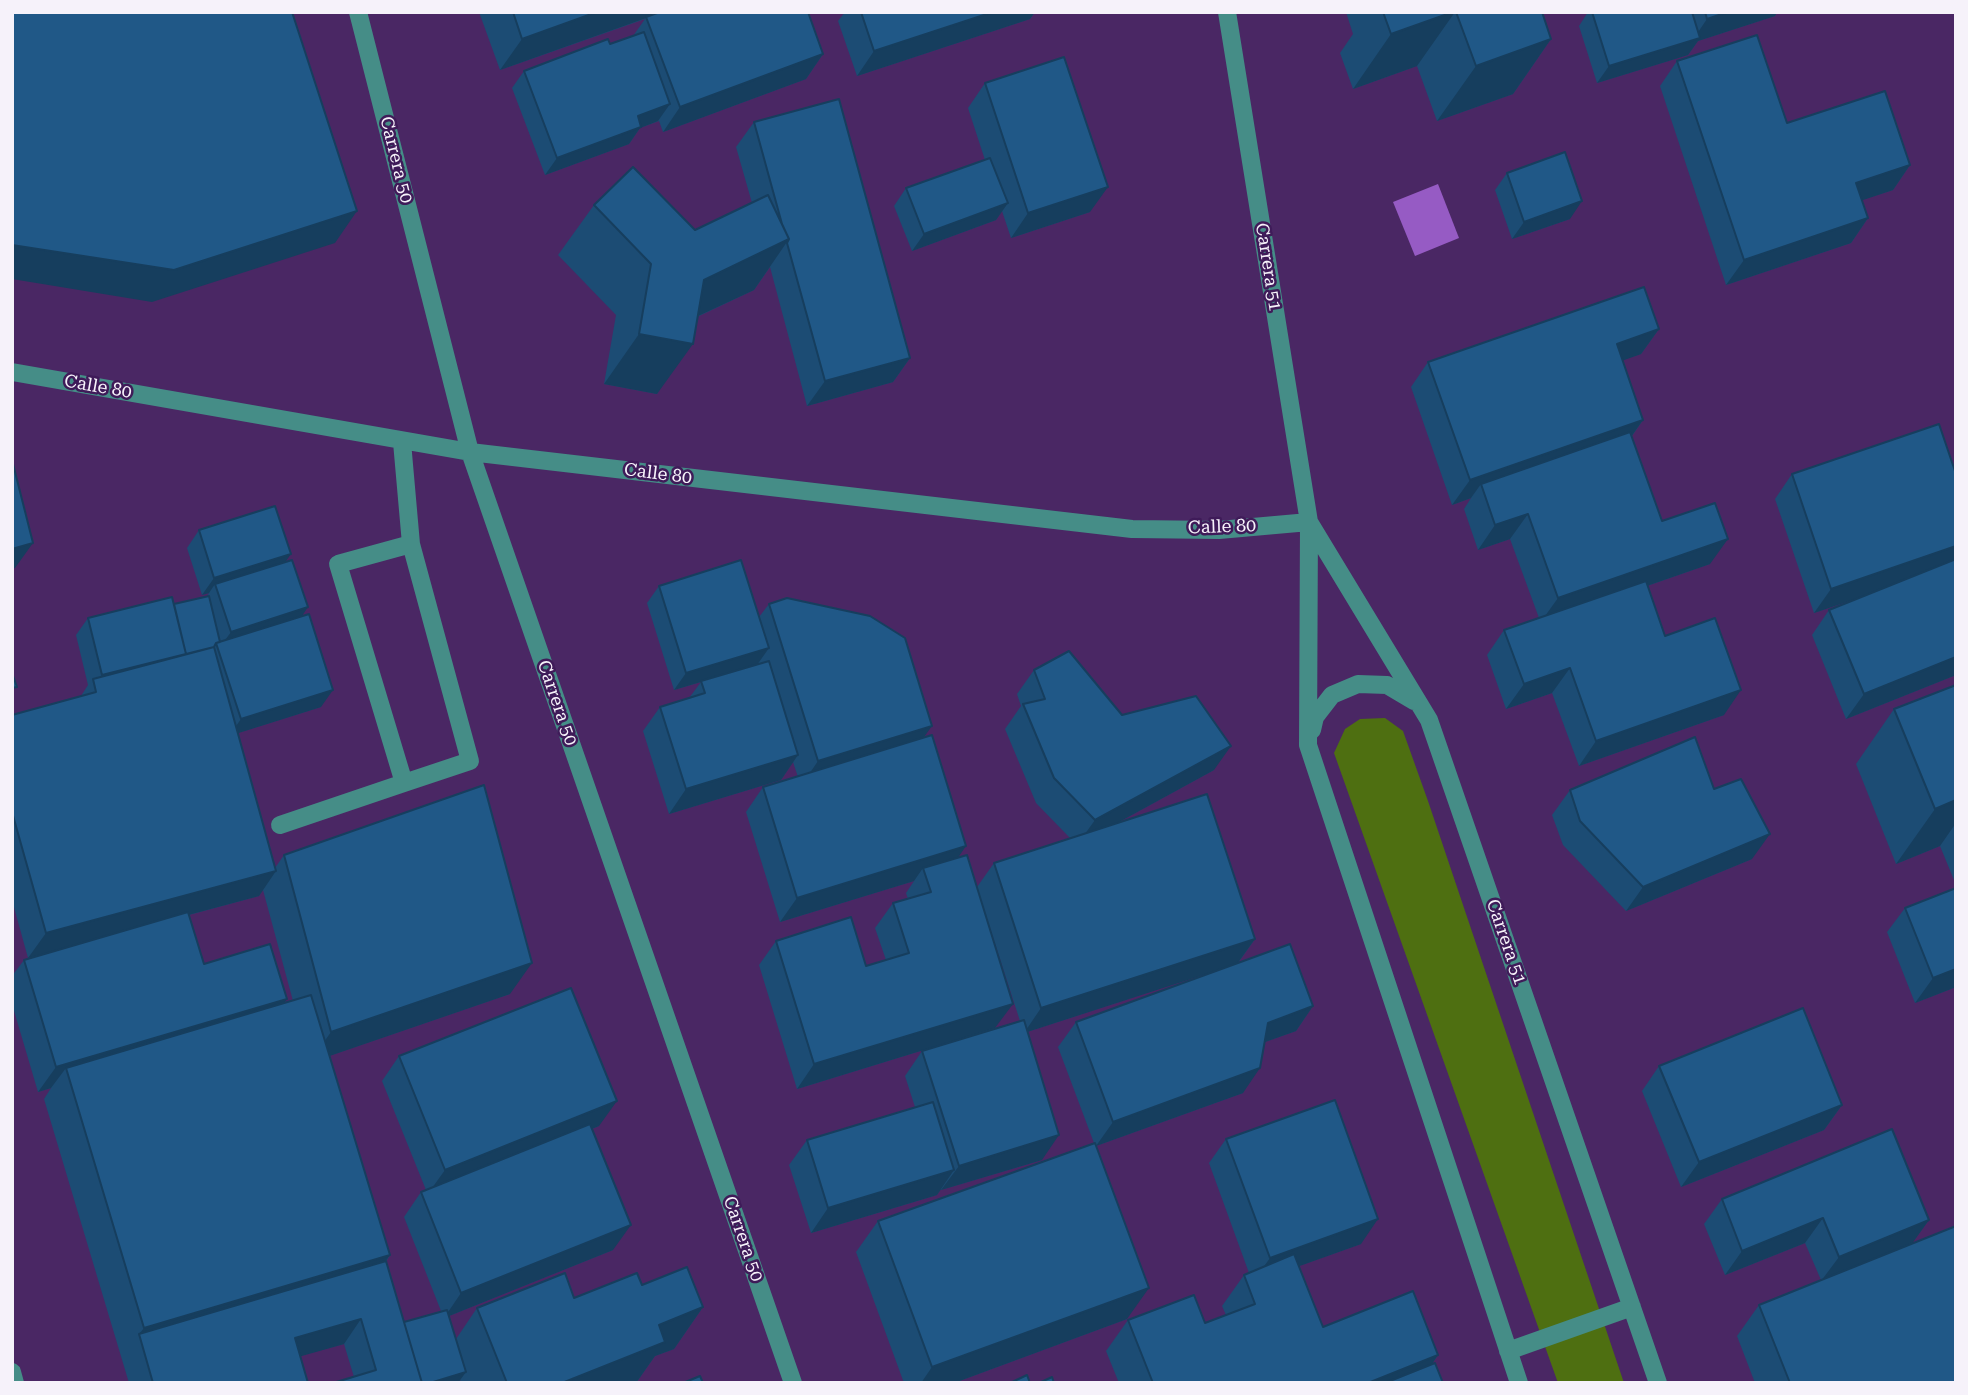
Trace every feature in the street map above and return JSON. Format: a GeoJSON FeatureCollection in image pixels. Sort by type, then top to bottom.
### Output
{"type":"FeatureCollection","features":[{"type":"Feature","properties":{"kind":"street","name":"Carrera 50"},"geometry":{"type":"LineString","coordinates":[[358,12],[470,452],[793,1383]]}},
{"type":"Feature","properties":{"kind":"street","name":"Carrera 51"},"geometry":{"type":"LineString","coordinates":[[1227,12],[1309,522],[1308,745],[1519,1383]]}},
{"type":"Feature","properties":{"kind":"street","name":"Calle 80"},"geometry":{"type":"LineString","coordinates":[[12,372],[470,452],[1132,529],[1219,530],[1309,522]]}},
{"type":"Feature","properties":{"kind":"street"},"geometry":{"type":"LineString","coordinates":[[280,825],[470,761],[411,544],[402,442]]}},
{"type":"Feature","properties":{"kind":"street","name":"Carrera 51"},"geometry":{"type":"LineString","coordinates":[[1309,522],[1429,720],[1658,1383]]}},
{"type":"Feature","properties":{"kind":"street"},"geometry":{"type":"LineString","coordinates":[[404,783],[338,564],[411,544]]}},
{"type":"Feature","properties":{"kind":"street"},"geometry":{"type":"LineString","coordinates":[[1308,745],[1315,718],[1332,695],[1358,684],[1387,685],[1412,698],[1429,720]]}},
{"type":"Feature","properties":{"kind":"street"},"geometry":{"type":"LineString","coordinates":[[1508,1351],[1632,1307]]}},
{"type":"Feature","properties":{"kind":"street"},"geometry":{"type":"LineString","coordinates":[[12,1372],[15,1383]]}},
{"type":"Feature","properties":{"kind":"green space"},"geometry":{"type":"Polygon","coordinates":[[[1385,718],[1403,731],[1624,1383],[1558,1383],[1334,753],[1345,729],[1360,719],[1385,718]]]}},
{"type":"Feature","properties":{"kind":"shaded area"},"geometry":{"type":"Polygon","coordinates":[[[1438,184],[1459,238],[1415,256],[1393,202],[1438,184]]]}},
{"type":"Feature","properties":{"kind":"building"},"geometry":{"type":"Polygon","coordinates":[[[12,12],[292,12],[357,211],[174,270],[12,245],[12,12]]]}},
{"type":"Feature","properties":{"kind":"building"},"geometry":{"type":"Polygon","coordinates":[[[513,12],[597,12],[522,39],[513,12]]]}},
{"type":"Feature","properties":{"kind":"building"},"geometry":{"type":"Polygon","coordinates":[[[660,12],[808,12],[823,54],[680,107],[646,17],[660,12]]]}},
{"type":"Feature","properties":{"kind":"building"},"geometry":{"type":"Polygon","coordinates":[[[861,12],[993,12],[874,51],[861,12]]]}},
{"type":"Feature","properties":{"kind":"building"},"geometry":{"type":"Polygon","coordinates":[[[1383,12],[1453,12],[1391,34],[1383,12]]]}},
{"type":"Feature","properties":{"kind":"building"},"geometry":{"type":"Polygon","coordinates":[[[1456,12],[1542,12],[1551,39],[1476,66],[1456,12]]]}},
{"type":"Feature","properties":{"kind":"building"},"geometry":{"type":"Polygon","coordinates":[[[1592,12],[1692,12],[1700,38],[1609,66],[1592,12]]]}},
{"type":"Feature","properties":{"kind":"building"},"geometry":{"type":"Polygon","coordinates":[[[1705,12],[1728,12],[1707,19],[1705,12]]]}},
{"type":"Feature","properties":{"kind":"building"},"geometry":{"type":"Polygon","coordinates":[[[644,32],[670,104],[638,116],[641,127],[557,158],[524,71],[608,39],[610,44],[644,32]]]}},
{"type":"Feature","properties":{"kind":"building"},"geometry":{"type":"Polygon","coordinates":[[[1757,35],[1787,123],[1885,91],[1910,165],[1856,183],[1868,218],[1744,260],[1677,61],[1757,35]]]}},
{"type":"Feature","properties":{"kind":"building"},"geometry":{"type":"Polygon","coordinates":[[[1064,57],[1108,187],[1028,213],[985,83],[1064,57]]]}},
{"type":"Feature","properties":{"kind":"building"},"geometry":{"type":"Polygon","coordinates":[[[839,99],[910,358],[825,381],[787,243],[789,239],[782,224],[754,122],[839,99]]]}},
{"type":"Feature","properties":{"kind":"building"},"geometry":{"type":"Polygon","coordinates":[[[1565,152],[1582,201],[1524,222],[1507,173],[1565,152]]]}},
{"type":"Feature","properties":{"kind":"building"},"geometry":{"type":"Polygon","coordinates":[[[990,158],[1008,203],[924,234],[906,188],[990,158]]]}},
{"type":"Feature","properties":{"kind":"building"},"geometry":{"type":"Polygon","coordinates":[[[633,167],[695,230],[768,195],[789,239],[704,280],[693,344],[639,334],[651,264],[594,205],[633,167]]]}},
{"type":"Feature","properties":{"kind":"building"},"geometry":{"type":"Polygon","coordinates":[[[1644,287],[1659,329],[1617,344],[1643,420],[1470,480],[1428,362],[1644,287]]]}},
{"type":"Feature","properties":{"kind":"building"},"geometry":{"type":"Polygon","coordinates":[[[1939,424],[1956,474],[1956,546],[1831,589],[1792,474],[1939,424]]]}},
{"type":"Feature","properties":{"kind":"building"},"geometry":{"type":"Polygon","coordinates":[[[1630,432],[1662,521],[1715,503],[1728,539],[1558,598],[1528,514],[1495,525],[1481,484],[1630,432]]]}},
{"type":"Feature","properties":{"kind":"building"},"geometry":{"type":"Polygon","coordinates":[[[12,460],[33,543],[12,549],[12,460]]]}},
{"type":"Feature","properties":{"kind":"building"},"geometry":{"type":"Polygon","coordinates":[[[275,506],[291,554],[214,578],[199,530],[275,506]]]}},
{"type":"Feature","properties":{"kind":"building"},"geometry":{"type":"Polygon","coordinates":[[[1956,559],[1956,657],[1864,694],[1829,610],[1956,559]]]}},
{"type":"Feature","properties":{"kind":"building"},"geometry":{"type":"Polygon","coordinates":[[[292,560],[308,607],[231,632],[215,584],[292,560]]]}},
{"type":"Feature","properties":{"kind":"building"},"geometry":{"type":"Polygon","coordinates":[[[741,560],[769,648],[686,673],[659,586],[741,560]]]}},
{"type":"Feature","properties":{"kind":"building"},"geometry":{"type":"Polygon","coordinates":[[[1646,581],[1665,636],[1715,618],[1741,690],[1596,741],[1570,668],[1524,684],[1504,630],[1646,581]]]}},
{"type":"Feature","properties":{"kind":"building"},"geometry":{"type":"Polygon","coordinates":[[[209,596],[220,642],[214,647],[186,654],[174,604],[209,596]]]}},
{"type":"Feature","properties":{"kind":"building"},"geometry":{"type":"Polygon","coordinates":[[[172,597],[186,654],[102,675],[88,618],[172,597]]]}},
{"type":"Feature","properties":{"kind":"building"},"geometry":{"type":"Polygon","coordinates":[[[787,598],[870,616],[905,638],[932,726],[818,761],[769,604],[787,598]]]}},
{"type":"Feature","properties":{"kind":"building"},"geometry":{"type":"Polygon","coordinates":[[[309,614],[333,690],[241,719],[216,643],[309,614]]]}},
{"type":"Feature","properties":{"kind":"building"},"geometry":{"type":"Polygon","coordinates":[[[214,647],[276,871],[46,933],[12,812],[12,715],[96,692],[93,679],[214,647]]]}},
{"type":"Feature","properties":{"kind":"building"},"geometry":{"type":"Polygon","coordinates":[[[1069,651],[1122,715],[1196,696],[1231,746],[1095,820],[1054,778],[1023,704],[1045,699],[1034,670],[1069,651]]]}},
{"type":"Feature","properties":{"kind":"building"},"geometry":{"type":"Polygon","coordinates":[[[769,661],[798,755],[686,789],[660,707],[705,693],[701,681],[769,661]]]}},
{"type":"Feature","properties":{"kind":"building"},"geometry":{"type":"Polygon","coordinates":[[[12,673],[17,687],[12,688],[12,673]]]}},
{"type":"Feature","properties":{"kind":"building"},"geometry":{"type":"Polygon","coordinates":[[[1956,685],[1956,800],[1935,809],[1894,709],[1956,685]]]}},
{"type":"Feature","properties":{"kind":"building"},"geometry":{"type":"Polygon","coordinates":[[[932,735],[966,846],[797,898],[763,787],[932,735]]]}},
{"type":"Feature","properties":{"kind":"building"},"geometry":{"type":"Polygon","coordinates":[[[1695,737],[1714,789],[1741,779],[1770,834],[1643,887],[1580,821],[1570,790],[1695,737]]]}},
{"type":"Feature","properties":{"kind":"building"},"geometry":{"type":"Polygon","coordinates":[[[484,785],[532,963],[331,1032],[284,855],[484,785]]]}},
{"type":"Feature","properties":{"kind":"building"},"geometry":{"type":"Polygon","coordinates":[[[1207,794],[1255,939],[1041,1008],[994,863],[1207,794]]]}},
{"type":"Feature","properties":{"kind":"building"},"geometry":{"type":"Polygon","coordinates":[[[967,855],[1013,1004],[814,1064],[776,941],[851,917],[866,966],[909,953],[893,903],[931,892],[923,868],[967,855]]]}},
{"type":"Feature","properties":{"kind":"building"},"geometry":{"type":"Polygon","coordinates":[[[1956,888],[1956,969],[1933,978],[1905,908],[1956,888]]]}},
{"type":"Feature","properties":{"kind":"building"},"geometry":{"type":"Polygon","coordinates":[[[188,912],[204,964],[270,944],[287,999],[56,1067],[24,960],[188,912]]]}},
{"type":"Feature","properties":{"kind":"building"},"geometry":{"type":"Polygon","coordinates":[[[1290,944],[1313,1006],[1268,1023],[1260,1068],[1113,1122],[1076,1022],[1290,944]]]}},
{"type":"Feature","properties":{"kind":"building"},"geometry":{"type":"Polygon","coordinates":[[[571,988],[617,1101],[445,1170],[399,1056],[571,988]]]}},
{"type":"Feature","properties":{"kind":"building"},"geometry":{"type":"Polygon","coordinates":[[[311,995],[390,1255],[144,1328],[66,1068],[311,995]]]}},
{"type":"Feature","properties":{"kind":"building"},"geometry":{"type":"Polygon","coordinates":[[[1803,1008],[1842,1105],[1699,1162],[1659,1066],[1803,1008]]]}},
{"type":"Feature","properties":{"kind":"building"},"geometry":{"type":"Polygon","coordinates":[[[1024,1020],[1059,1135],[959,1166],[922,1051],[1024,1020]]]}},
{"type":"Feature","properties":{"kind":"building"},"geometry":{"type":"Polygon","coordinates":[[[1335,1100],[1378,1219],[1270,1258],[1226,1139],[1335,1100]]]}},
{"type":"Feature","properties":{"kind":"building"},"geometry":{"type":"Polygon","coordinates":[[[933,1102],[954,1170],[828,1208],[807,1140],[933,1102]]]}},
{"type":"Feature","properties":{"kind":"building"},"geometry":{"type":"Polygon","coordinates":[[[590,1124],[631,1225],[461,1293],[421,1192],[590,1124]]]}},
{"type":"Feature","properties":{"kind":"building"},"geometry":{"type":"Polygon","coordinates":[[[1892,1129],[1929,1220],[1839,1257],[1823,1218],[1742,1251],[1722,1199],[1892,1129]]]}},
{"type":"Feature","properties":{"kind":"building"},"geometry":{"type":"Polygon","coordinates":[[[1095,1143],[1149,1288],[932,1367],[878,1221],[1095,1143]]]}},
{"type":"Feature","properties":{"kind":"building"},"geometry":{"type":"Polygon","coordinates":[[[1956,1226],[1956,1383],[1790,1383],[1759,1305],[1956,1226]]]}},
{"type":"Feature","properties":{"kind":"building"},"geometry":{"type":"Polygon","coordinates":[[[1294,1254],[1323,1327],[1413,1291],[1438,1355],[1368,1383],[1153,1383],[1128,1320],[1194,1295],[1205,1323],[1255,1304],[1244,1275],[1294,1254]]]}},
{"type":"Feature","properties":{"kind":"building"},"geometry":{"type":"Polygon","coordinates":[[[386,1261],[422,1383],[333,1383],[376,1370],[361,1319],[295,1338],[308,1383],[153,1383],[139,1334],[386,1261]]]}},
{"type":"Feature","properties":{"kind":"building"},"geometry":{"type":"Polygon","coordinates":[[[687,1267],[703,1307],[659,1325],[665,1342],[562,1383],[507,1383],[477,1308],[565,1273],[574,1298],[637,1273],[642,1285],[687,1267]]]}},
{"type":"Feature","properties":{"kind":"building"},"geometry":{"type":"Polygon","coordinates":[[[447,1310],[466,1372],[422,1383],[404,1322],[447,1310]]]}},
{"type":"Feature","properties":{"kind":"building"},"geometry":{"type":"Polygon","coordinates":[[[1435,1363],[1443,1383],[1385,1383],[1435,1363]]]}},
{"type":"Feature","properties":{"kind":"building"},"geometry":{"type":"Polygon","coordinates":[[[1027,1375],[1030,1383],[1010,1383],[1027,1375]]]}},
{"type":"Feature","properties":{"kind":"building"},"geometry":{"type":"Polygon","coordinates":[[[700,1376],[703,1383],[683,1383],[700,1376]]]}},
{"type":"Feature","properties":{"kind":"building"},"geometry":{"type":"Polygon","coordinates":[[[1052,1377],[1054,1383],[1039,1383],[1052,1377]]]}}]}
